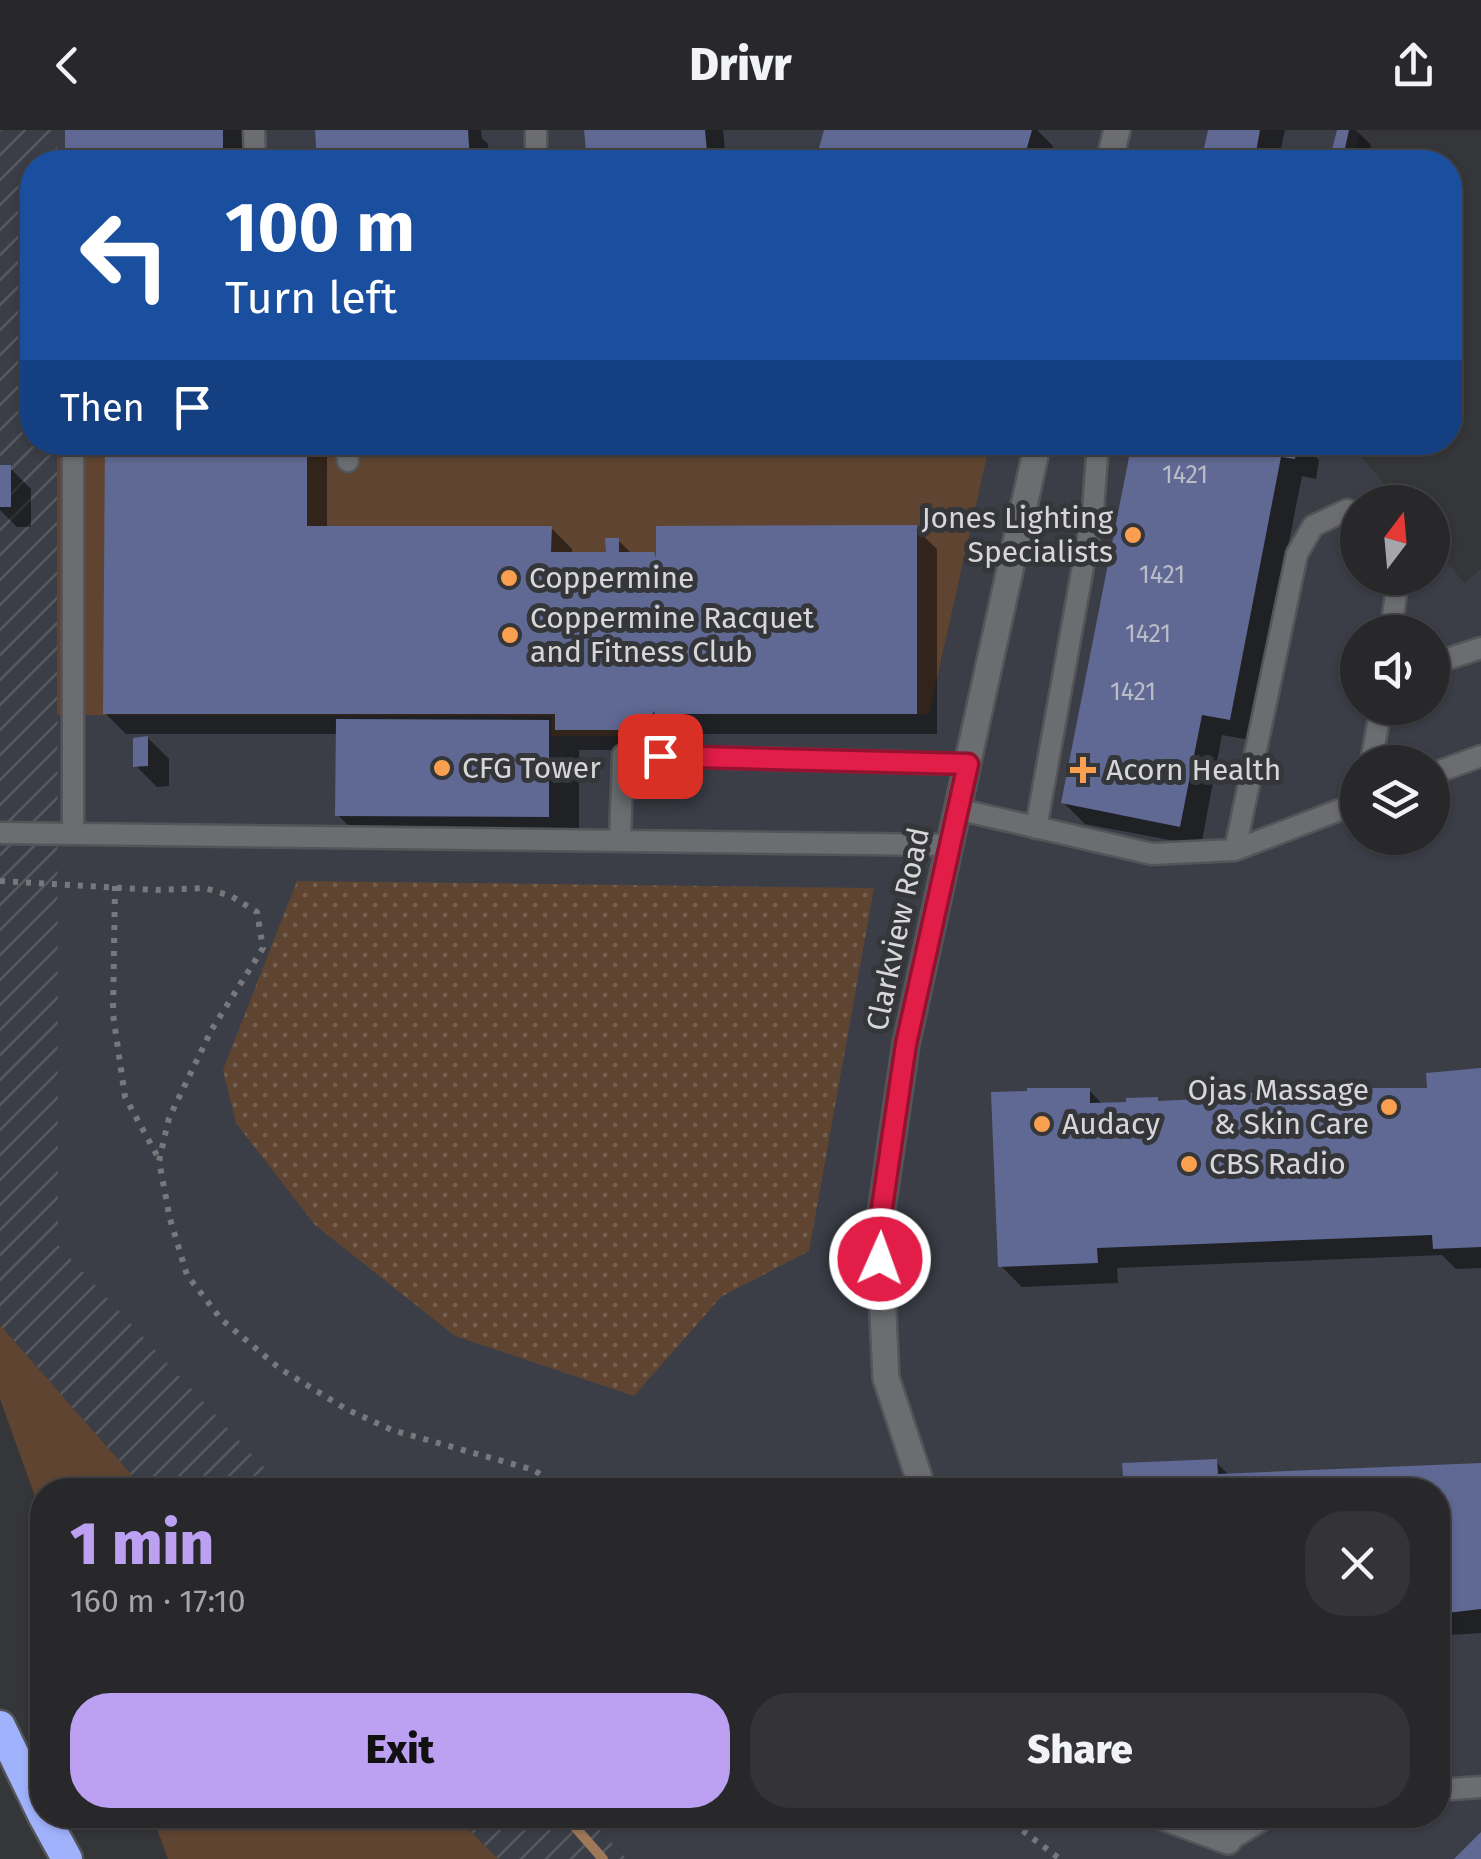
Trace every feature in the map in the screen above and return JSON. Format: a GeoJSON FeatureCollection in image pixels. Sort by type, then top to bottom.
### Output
{"type":"FeatureCollection","features":[{"type":"Feature","properties":{"kind":"highway"},"geometry":{"type":"LineString","coordinates":[[0,1726],[30,1787]]}},
{"type":"Feature","properties":{"kind":"highway"},"geometry":{"type":"LineString","coordinates":[[51,1828],[68,1859]]}},
{"type":"Feature","properties":{"kind":"street","name":"Clarkview Road"},"geometry":{"type":"LineString","coordinates":[[919,1478],[886,1378],[879,1228],[906,1044],[1035,455]]}},
{"type":"Feature","properties":{"kind":"street"},"geometry":{"type":"LineString","coordinates":[[1192,1828],[1228,1842]]}},
{"type":"Feature","properties":{"kind":"lane"},"geometry":{"type":"LineString","coordinates":[[73,455],[73,834]]}},
{"type":"Feature","properties":{"kind":"lane"},"geometry":{"type":"LineString","coordinates":[[1036,828],[1093,511],[1097,455]]}},
{"type":"Feature","properties":{"kind":"lane"},"geometry":{"type":"LineString","coordinates":[[1234,850],[1296,554],[1313,526],[1340,513]]}},
{"type":"Feature","properties":{"kind":"lane"},"geometry":{"type":"LineString","coordinates":[[1450,658],[1481,648]]}},
{"type":"Feature","properties":{"kind":"lane"},"geometry":{"type":"LineString","coordinates":[[620,840],[623,755],[968,764]]}},
{"type":"Feature","properties":{"kind":"lane"},"geometry":{"type":"LineString","coordinates":[[1450,767],[1481,756]]}},
{"type":"Feature","properties":{"kind":"lane"},"geometry":{"type":"LineString","coordinates":[[957,810],[1152,854],[1234,850],[1340,810]]}},
{"type":"Feature","properties":{"kind":"lane"},"geometry":{"type":"LineString","coordinates":[[0,833],[948,845]]}},
{"type":"Feature","properties":{"kind":"lane"},"geometry":{"type":"LineString","coordinates":[[1450,1789],[1481,1788]]}},
{"type":"Feature","properties":{"kind":"lane"},"geometry":{"type":"LineString","coordinates":[[1228,1842],[1250,1828]]}},
{"type":"Feature","properties":{"kind":"path"},"geometry":{"type":"LineString","coordinates":[[0,881],[156,890],[205,888],[232,896],[256,912],[262,948],[212,1029],[169,1118],[160,1160]]}},
{"type":"Feature","properties":{"kind":"path"},"geometry":{"type":"LineString","coordinates":[[115,886],[113,1014],[125,1097],[160,1160],[170,1219],[188,1275],[221,1319],[279,1368],[346,1410],[392,1430],[534,1470],[545,1478]]}},
{"type":"Feature","properties":{"kind":"path"},"geometry":{"type":"LineString","coordinates":[[1019,1828],[1060,1859]]}},
{"type":"Feature","properties":{"kind":"shaded area"},"geometry":{"type":"Polygon","coordinates":[[[0,130],[57,130],[57,150],[20,150],[20,455],[57,455],[58,1245],[274,1478],[134,1478],[0,1325],[0,130]]]}},
{"type":"Feature","properties":{"kind":"shaded area"},"geometry":{"type":"Polygon","coordinates":[[[57,130],[1360,130],[1356,150],[57,150],[57,130]]]}},
{"type":"Feature","properties":{"kind":"shaded area","name":"Coppermine"},"geometry":{"type":"Polygon","coordinates":[[[57,455],[987,455],[929,714],[655,714],[654,737],[552,736],[551,716],[57,715],[57,455]]]}},
{"type":"Feature","properties":{"kind":"shaded area"},"geometry":{"type":"Polygon","coordinates":[[[987,455],[1360,455],[1385,485],[1340,485],[1340,595],[1450,595],[1450,565],[1464,583],[1481,569],[1481,1859],[627,1859],[598,1828],[1450,1828],[1450,1478],[274,1478],[58,1245],[57,715],[552,716],[553,736],[653,737],[654,714],[929,714],[987,455]]]}},
{"type":"Feature","properties":{"kind":"shaded area"},"geometry":{"type":"Polygon","coordinates":[[[297,881],[874,888],[809,1251],[721,1297],[634,1396],[455,1336],[315,1225],[236,1123],[223,1070],[297,881]]]}},
{"type":"Feature","properties":{"kind":"shaded area"},"geometry":{"type":"Polygon","coordinates":[[[0,1325],[134,1478],[30,1478],[30,1483],[0,1399],[0,1325]]]}},
{"type":"Feature","properties":{"kind":"shaded area"},"geometry":{"type":"Polygon","coordinates":[[[157,1828],[468,1828],[498,1859],[168,1859],[157,1828]]]}},
{"type":"Feature","properties":{"kind":"shaded area"},"geometry":{"type":"Polygon","coordinates":[[[468,1828],[598,1828],[627,1859],[498,1859],[468,1828]]]}},
{"type":"Feature","properties":{"kind":"building"},"geometry":{"type":"Polygon","coordinates":[[[65,130],[223,130],[223,150],[65,150],[65,130]]]}},
{"type":"Feature","properties":{"kind":"building"},"geometry":{"type":"Polygon","coordinates":[[[315,130],[468,130],[469,150],[316,150],[315,130]]]}},
{"type":"Feature","properties":{"kind":"building"},"geometry":{"type":"Polygon","coordinates":[[[584,130],[705,130],[707,150],[586,150],[584,130]]]}},
{"type":"Feature","properties":{"kind":"building"},"geometry":{"type":"Polygon","coordinates":[[[824,130],[1032,130],[1026,150],[818,150],[824,130]]]}},
{"type":"Feature","properties":{"kind":"building"},"geometry":{"type":"Polygon","coordinates":[[[1208,130],[1260,130],[1256,150],[1204,148],[1208,130]]]}},
{"type":"Feature","properties":{"kind":"building"},"geometry":{"type":"Polygon","coordinates":[[[1337,130],[1349,130],[1345,150],[1332,150],[1337,130]]]}},
{"type":"Feature","properties":{"kind":"building","name":"Coppermine"},"geometry":{"type":"Polygon","coordinates":[[[105,455],[307,455],[307,526],[552,526],[551,552],[606,552],[605,538],[619,538],[619,552],[654,552],[656,558],[656,526],[917,525],[917,714],[653,711],[653,730],[555,730],[555,714],[103,714],[105,455]]]}},
{"type":"Feature","properties":{"kind":"building"},"geometry":{"type":"Polygon","coordinates":[[[1129,455],[1296,455],[1295,459],[1281,457],[1230,720],[1202,715],[1180,827],[1061,803],[1129,455]]]}},
{"type":"Feature","properties":{"kind":"building"},"geometry":{"type":"Polygon","coordinates":[[[0,465],[11,465],[11,507],[0,507],[0,465]]]}},
{"type":"Feature","properties":{"kind":"building","name":"CFG Tower"},"geometry":{"type":"Polygon","coordinates":[[[336,719],[549,720],[549,817],[335,816],[336,719]]]}},
{"type":"Feature","properties":{"kind":"building"},"geometry":{"type":"Polygon","coordinates":[[[148,736],[148,766],[133,767],[133,738],[148,736]]]}},
{"type":"Feature","properties":{"kind":"building"},"geometry":{"type":"Polygon","coordinates":[[[1481,1068],[1481,1247],[1433,1249],[1432,1235],[1097,1248],[1098,1263],[998,1267],[991,1092],[1090,1088],[1090,1103],[1126,1102],[1126,1098],[1158,1097],[1158,1101],[1242,1097],[1242,1093],[1279,1092],[1279,1096],[1363,1092],[1363,1088],[1427,1088],[1426,1073],[1481,1068]]]}},
{"type":"Feature","properties":{"kind":"building"},"geometry":{"type":"Polygon","coordinates":[[[1217,1459],[1218,1474],[1481,1463],[1481,1609],[1450,1613],[1450,1478],[1123,1478],[1122,1463],[1217,1459]]]}},
{"type":"Feature","properties":{"kind":"building"},"geometry":{"type":"Polygon","coordinates":[[[1481,1832],[1481,1859],[1454,1859],[1481,1832]]]}},
{"type":"Feature","properties":{"kind":"waterway"},"geometry":{"type":"LineString","coordinates":[[576,1828],[603,1859]]}},
{"type":"Feature","properties":{"kind":"place","name":"Jones Lighting Specialists"},"geometry":{"type":"Point","coordinates":[1133,535]}},
{"type":"Feature","properties":{"kind":"place","name":"Coppermine"},"geometry":{"type":"Point","coordinates":[509,578]}},
{"type":"Feature","properties":{"kind":"place","name":"Coppermine Racquet and Fitness Club"},"geometry":{"type":"Point","coordinates":[510,635]}},
{"type":"Feature","properties":{"kind":"place","name":"CFG Tower"},"geometry":{"type":"Point","coordinates":[442,768]}},
{"type":"Feature","properties":{"kind":"place","name":"Acorn Health"},"geometry":{"type":"Point","coordinates":[1083,770]}},
{"type":"Feature","properties":{"kind":"place","name":"Ojas Massage & Skin Care"},"geometry":{"type":"Point","coordinates":[1389,1107]}},
{"type":"Feature","properties":{"kind":"place","name":"Audacy"},"geometry":{"type":"Point","coordinates":[1042,1124]}},
{"type":"Feature","properties":{"kind":"place","name":"CBS Radio"},"geometry":{"type":"Point","coordinates":[1189,1164]}},
{"type":"Feature","properties":{"kind":"route"},"geometry":{"type":"LineString","coordinates":[[660,756],[968,764],[906,1044],[879,1228],[880,1259]]}}]}
